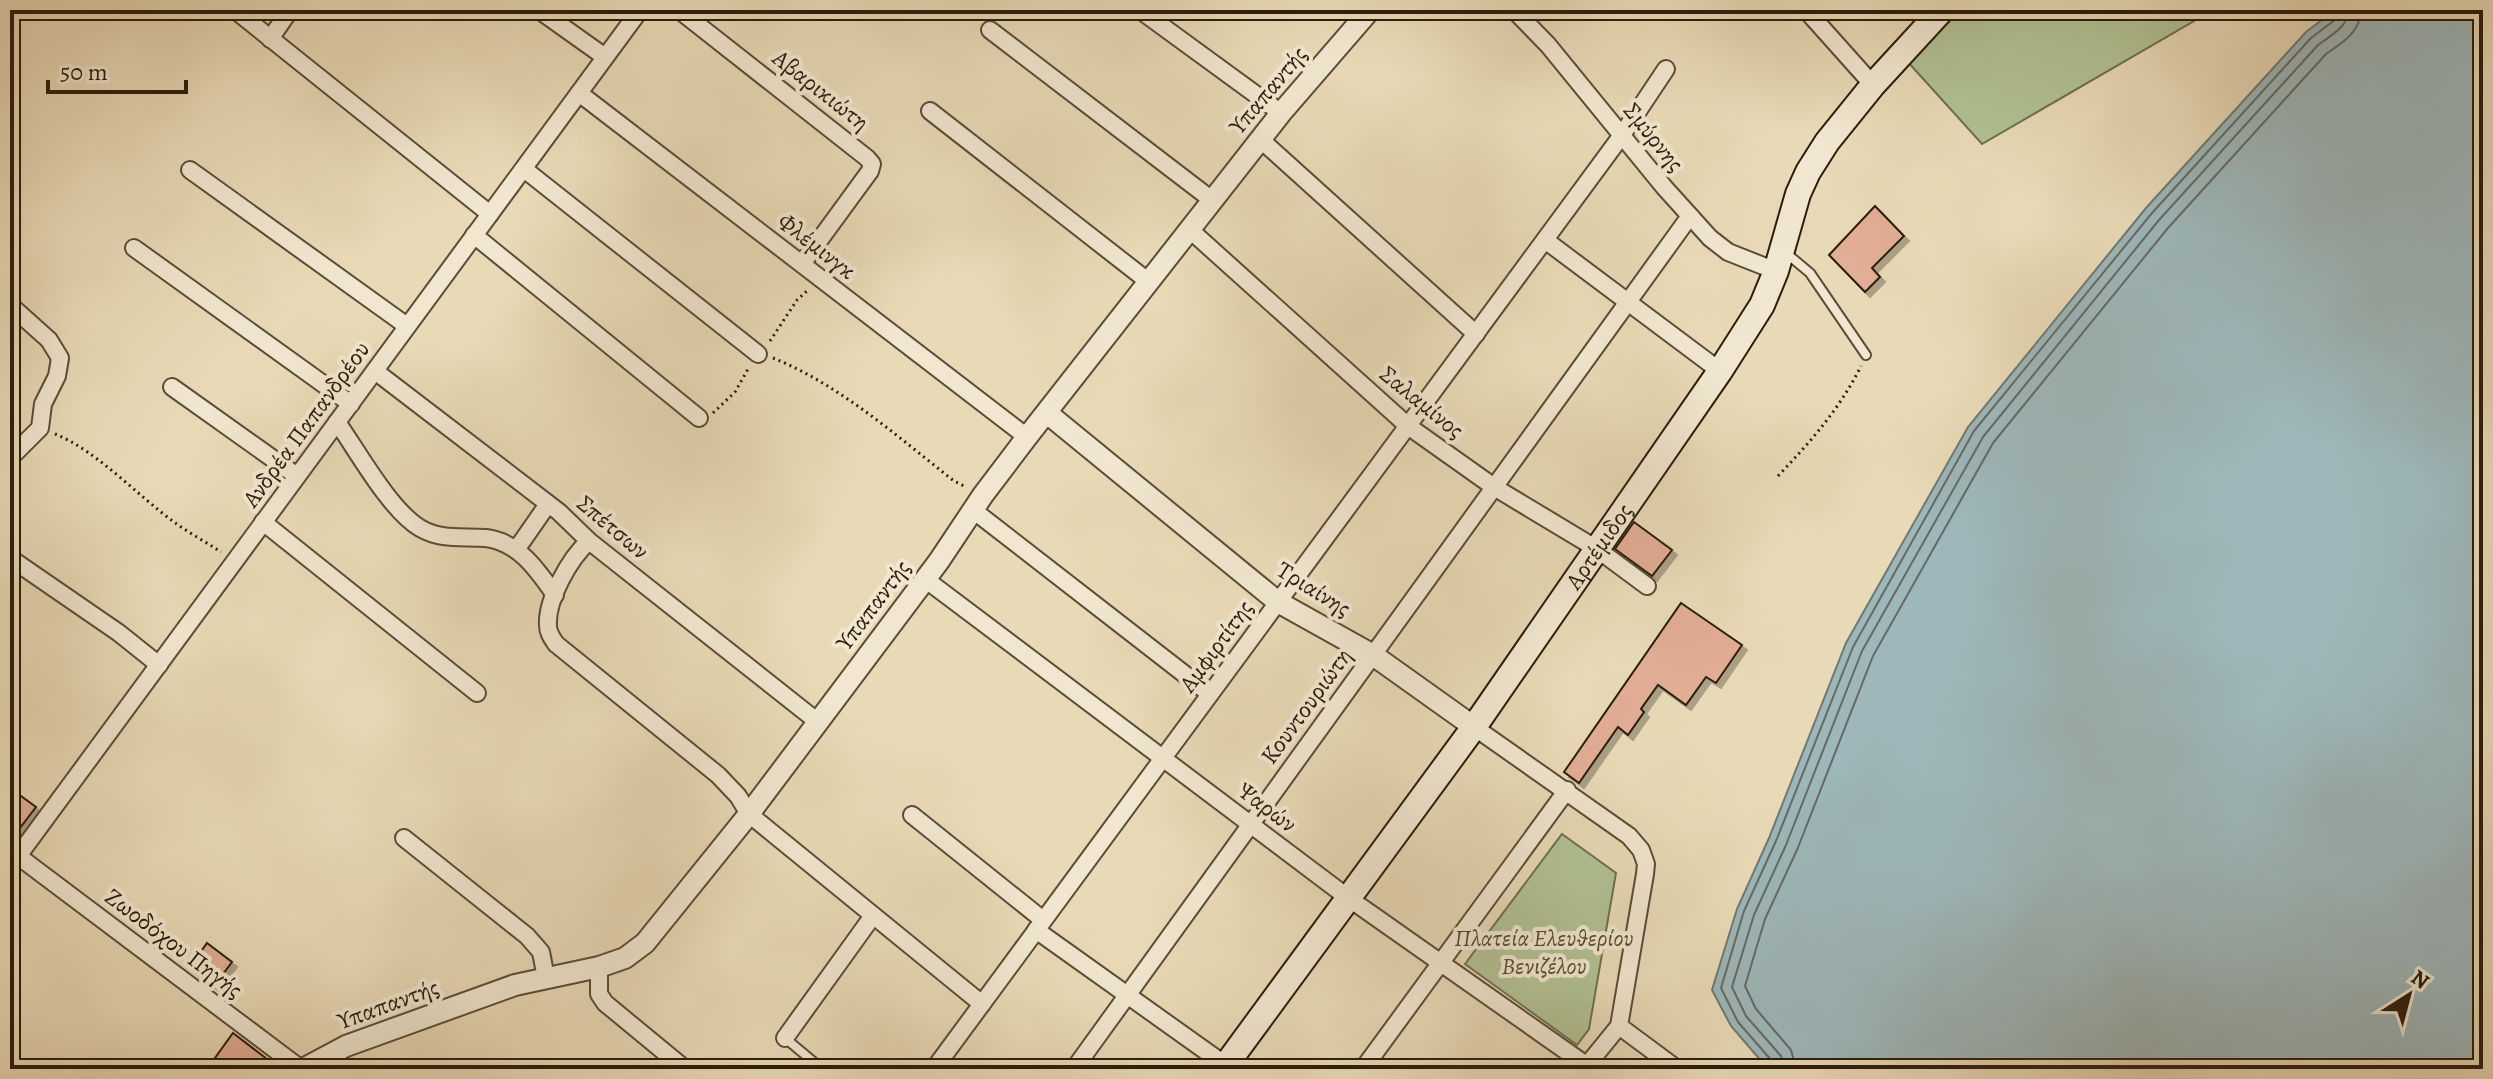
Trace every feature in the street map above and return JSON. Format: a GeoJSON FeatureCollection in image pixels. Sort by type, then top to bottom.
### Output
{"type":"FeatureCollection","features":[{"type":"Feature","properties":{"kind":"main road","name":"Αρτέμιδος"},"geometry":{"type":"LineString","coordinates":[[1226,1068],[1347,897],[1474,727],[1720,371],[1762,305],[1779,260],[1792,210],[1808,172],[1827,142],[1873,85],[1942,10]]}},
{"type":"Feature","properties":{"kind":"street"},"geometry":{"type":"LineString","coordinates":[[235,10],[490,214]]}},
{"type":"Feature","properties":{"kind":"street"},"geometry":{"type":"LineString","coordinates":[[270,39],[290,10]]}},
{"type":"Feature","properties":{"kind":"street"},"geometry":{"type":"LineString","coordinates":[[539,10],[605,57]]}},
{"type":"Feature","properties":{"kind":"street","name":"Ανδρέα Παπανδρέου"},"geometry":{"type":"LineString","coordinates":[[14,861],[640,10]]}},
{"type":"Feature","properties":{"kind":"street","name":"Αβαρικιώτη"},"geometry":{"type":"LineString","coordinates":[[679,10],[872,164],[802,264]]}},
{"type":"Feature","properties":{"kind":"street"},"geometry":{"type":"LineString","coordinates":[[1140,10],[1281,113]]}},
{"type":"Feature","properties":{"kind":"street","name":"Υπαπαντής"},"geometry":{"type":"LineString","coordinates":[[302,1069],[346,1046],[515,985],[599,967],[625,958],[645,943],[749,814],[1027,437],[1260,139],[1370,10]]}},
{"type":"Feature","properties":{"kind":"street","name":"Σμύρνης"},"geometry":{"type":"LineString","coordinates":[[1514,10],[1548,45],[1710,238],[1728,252],[1779,260]]}},
{"type":"Feature","properties":{"kind":"street"},"geometry":{"type":"LineString","coordinates":[[1806,10],[1873,85]]}},
{"type":"Feature","properties":{"kind":"street"},"geometry":{"type":"LineString","coordinates":[[990,30],[1212,200]]}},
{"type":"Feature","properties":{"kind":"street","name":"Αμφιρτίτης"},"geometry":{"type":"LineString","coordinates":[[934,1069],[1622,135],[1666,69]]}},
{"type":"Feature","properties":{"kind":"street","name":"Φλέμινγκ"},"geometry":{"type":"LineString","coordinates":[[579,93],[1027,437]]}},
{"type":"Feature","properties":{"kind":"street"},"geometry":{"type":"LineString","coordinates":[[930,111],[1149,282]]}},
{"type":"Feature","properties":{"kind":"street"},"geometry":{"type":"LineString","coordinates":[[1260,139],[1476,334]]}},
{"type":"Feature","properties":{"kind":"street"},"geometry":{"type":"LineString","coordinates":[[524,169],[758,354]]}},
{"type":"Feature","properties":{"kind":"street"},"geometry":{"type":"LineString","coordinates":[[190,170],[407,326]]}},
{"type":"Feature","properties":{"kind":"street","name":"Κουντουριώτη"},"geometry":{"type":"LineString","coordinates":[[1074,1069],[1690,216]]}},
{"type":"Feature","properties":{"kind":"street","name":"Σαλαμίνος"},"geometry":{"type":"LineString","coordinates":[[1189,229],[1408,426],[1494,487],[1597,549],[1647,586]]}},
{"type":"Feature","properties":{"kind":"street"},"geometry":{"type":"LineString","coordinates":[[474,235],[699,418]]}},
{"type":"Feature","properties":{"kind":"street"},"geometry":{"type":"LineString","coordinates":[[1545,240],[1720,371]]}},
{"type":"Feature","properties":{"kind":"street"},"geometry":{"type":"LineString","coordinates":[[134,248],[351,404]]}},
{"type":"Feature","properties":{"kind":"street"},"geometry":{"type":"LineString","coordinates":[[10,305],[49,340],[60,358],[57,376],[43,404],[40,428],[10,458]]}},
{"type":"Feature","properties":{"kind":"street","name":"Σπέτσων"},"geometry":{"type":"LineString","coordinates":[[375,371],[548,504],[589,541],[818,722]]}},
{"type":"Feature","properties":{"kind":"street"},"geometry":{"type":"LineString","coordinates":[[172,387],[297,476]]}},
{"type":"Feature","properties":{"kind":"street","name":"Τριαίνης"},"geometry":{"type":"LineString","coordinates":[[1047,413],[1278,602],[1373,655],[1636,842],[1646,864],[1619,1026]]}},
{"type":"Feature","properties":{"kind":"street"},"geometry":{"type":"LineString","coordinates":[[337,422],[387,495],[421,529],[442,537],[497,540],[532,562],[555,595]]}},
{"type":"Feature","properties":{"kind":"street"},"geometry":{"type":"LineString","coordinates":[[978,503],[1210,694]]}},
{"type":"Feature","properties":{"kind":"street"},"geometry":{"type":"LineString","coordinates":[[516,550],[548,504]]}},
{"type":"Feature","properties":{"kind":"street"},"geometry":{"type":"LineString","coordinates":[[263,522],[477,693]]}},
{"type":"Feature","properties":{"kind":"street"},"geometry":{"type":"LineString","coordinates":[[589,541],[568,563],[555,595],[548,627],[556,644],[718,775],[738,796],[749,814],[982,1004]]}},
{"type":"Feature","properties":{"kind":"street"},"geometry":{"type":"LineString","coordinates":[[12,564],[119,633],[159,665]]}},
{"type":"Feature","properties":{"kind":"street","name":"Ψαρών"},"geometry":{"type":"LineString","coordinates":[[925,579],[1347,897],[1585,1067]]}},
{"type":"Feature","properties":{"kind":"street"},"geometry":{"type":"LineString","coordinates":[[1363,1069],[1567,790]]}},
{"type":"Feature","properties":{"kind":"street"},"geometry":{"type":"LineString","coordinates":[[912,815],[1040,925],[1127,995],[1226,1068]]}},
{"type":"Feature","properties":{"kind":"street"},"geometry":{"type":"LineString","coordinates":[[404,838],[527,936],[541,952],[546,978]]}},
{"type":"Feature","properties":{"kind":"street","name":"Ζωοδόχου Πηγής"},"geometry":{"type":"LineString","coordinates":[[14,861],[302,1069]]}},
{"type":"Feature","properties":{"kind":"street"},"geometry":{"type":"LineString","coordinates":[[785,1038],[872,917]]}},
{"type":"Feature","properties":{"kind":"street"},"geometry":{"type":"LineString","coordinates":[[599,967],[599,994],[605,1003],[685,1069]]}},
{"type":"Feature","properties":{"kind":"street"},"geometry":{"type":"LineString","coordinates":[[1585,1067],[1619,1026],[1673,1068]]}},
{"type":"Feature","properties":{"kind":"lane"},"geometry":{"type":"LineString","coordinates":[[1779,260],[1810,273],[1866,355]]}},
{"type":"Feature","properties":{"kind":"lane"},"geometry":{"type":"LineString","coordinates":[[785,1038],[822,1069]]}},
{"type":"Feature","properties":{"kind":"path"},"geometry":{"type":"LineString","coordinates":[[758,354],[776,359],[810,377],[856,406],[978,503]]}},
{"type":"Feature","properties":{"kind":"path"},"geometry":{"type":"LineString","coordinates":[[1778,476],[1831,417],[1866,355]]}},
{"type":"Feature","properties":{"kind":"path"},"geometry":{"type":"LineString","coordinates":[[40,428],[65,438],[175,523],[235,560]]}},
{"type":"Feature","properties":{"kind":"green space"},"geometry":{"type":"Polygon","coordinates":[[[1959,10],[2213,10],[1982,144],[1907,61],[1959,10]]]}},
{"type":"Feature","properties":{"kind":"green space","name":"Πλατεία Ελευθερίου Βενιζέλου"},"geometry":{"type":"Polygon","coordinates":[[[1562,834],[1616,873],[1589,1029],[1577,1045],[1465,964],[1562,834]]]}},
{"type":"Feature","properties":{"kind":"water"},"geometry":{"type":"Polygon","coordinates":[[[2335,10],[2483,10],[2483,1069],[1768,1069],[1731,1026],[1712,990],[1737,909],[1769,838],[1846,643],[1968,427],[2146,208],[2306,32],[2335,10]]]}},
{"type":"Feature","properties":{"kind":"building"},"geometry":{"type":"Polygon","coordinates":[[[1875,206],[1904,236],[1872,268],[1880,277],[1865,292],[1829,255],[1875,206]]]}},
{"type":"Feature","properties":{"kind":"building"},"geometry":{"type":"Polygon","coordinates":[[[1634,522],[1672,550],[1652,576],[1615,549],[1634,522]]]}},
{"type":"Feature","properties":{"kind":"building"},"geometry":{"type":"Polygon","coordinates":[[[1681,603],[1742,645],[1716,683],[1706,677],[1686,705],[1658,685],[1628,735],[1618,727],[1579,783],[1564,772],[1681,603]]]}},
{"type":"Feature","properties":{"kind":"building"},"geometry":{"type":"Polygon","coordinates":[[[10,788],[36,807],[10,841],[10,788]]]}},
{"type":"Feature","properties":{"kind":"building"},"geometry":{"type":"Polygon","coordinates":[[[207,943],[232,962],[214,986],[190,967],[207,943]]]}},
{"type":"Feature","properties":{"kind":"building"},"geometry":{"type":"Polygon","coordinates":[[[233,1033],[280,1069],[207,1069],[233,1033]]]}}]}
